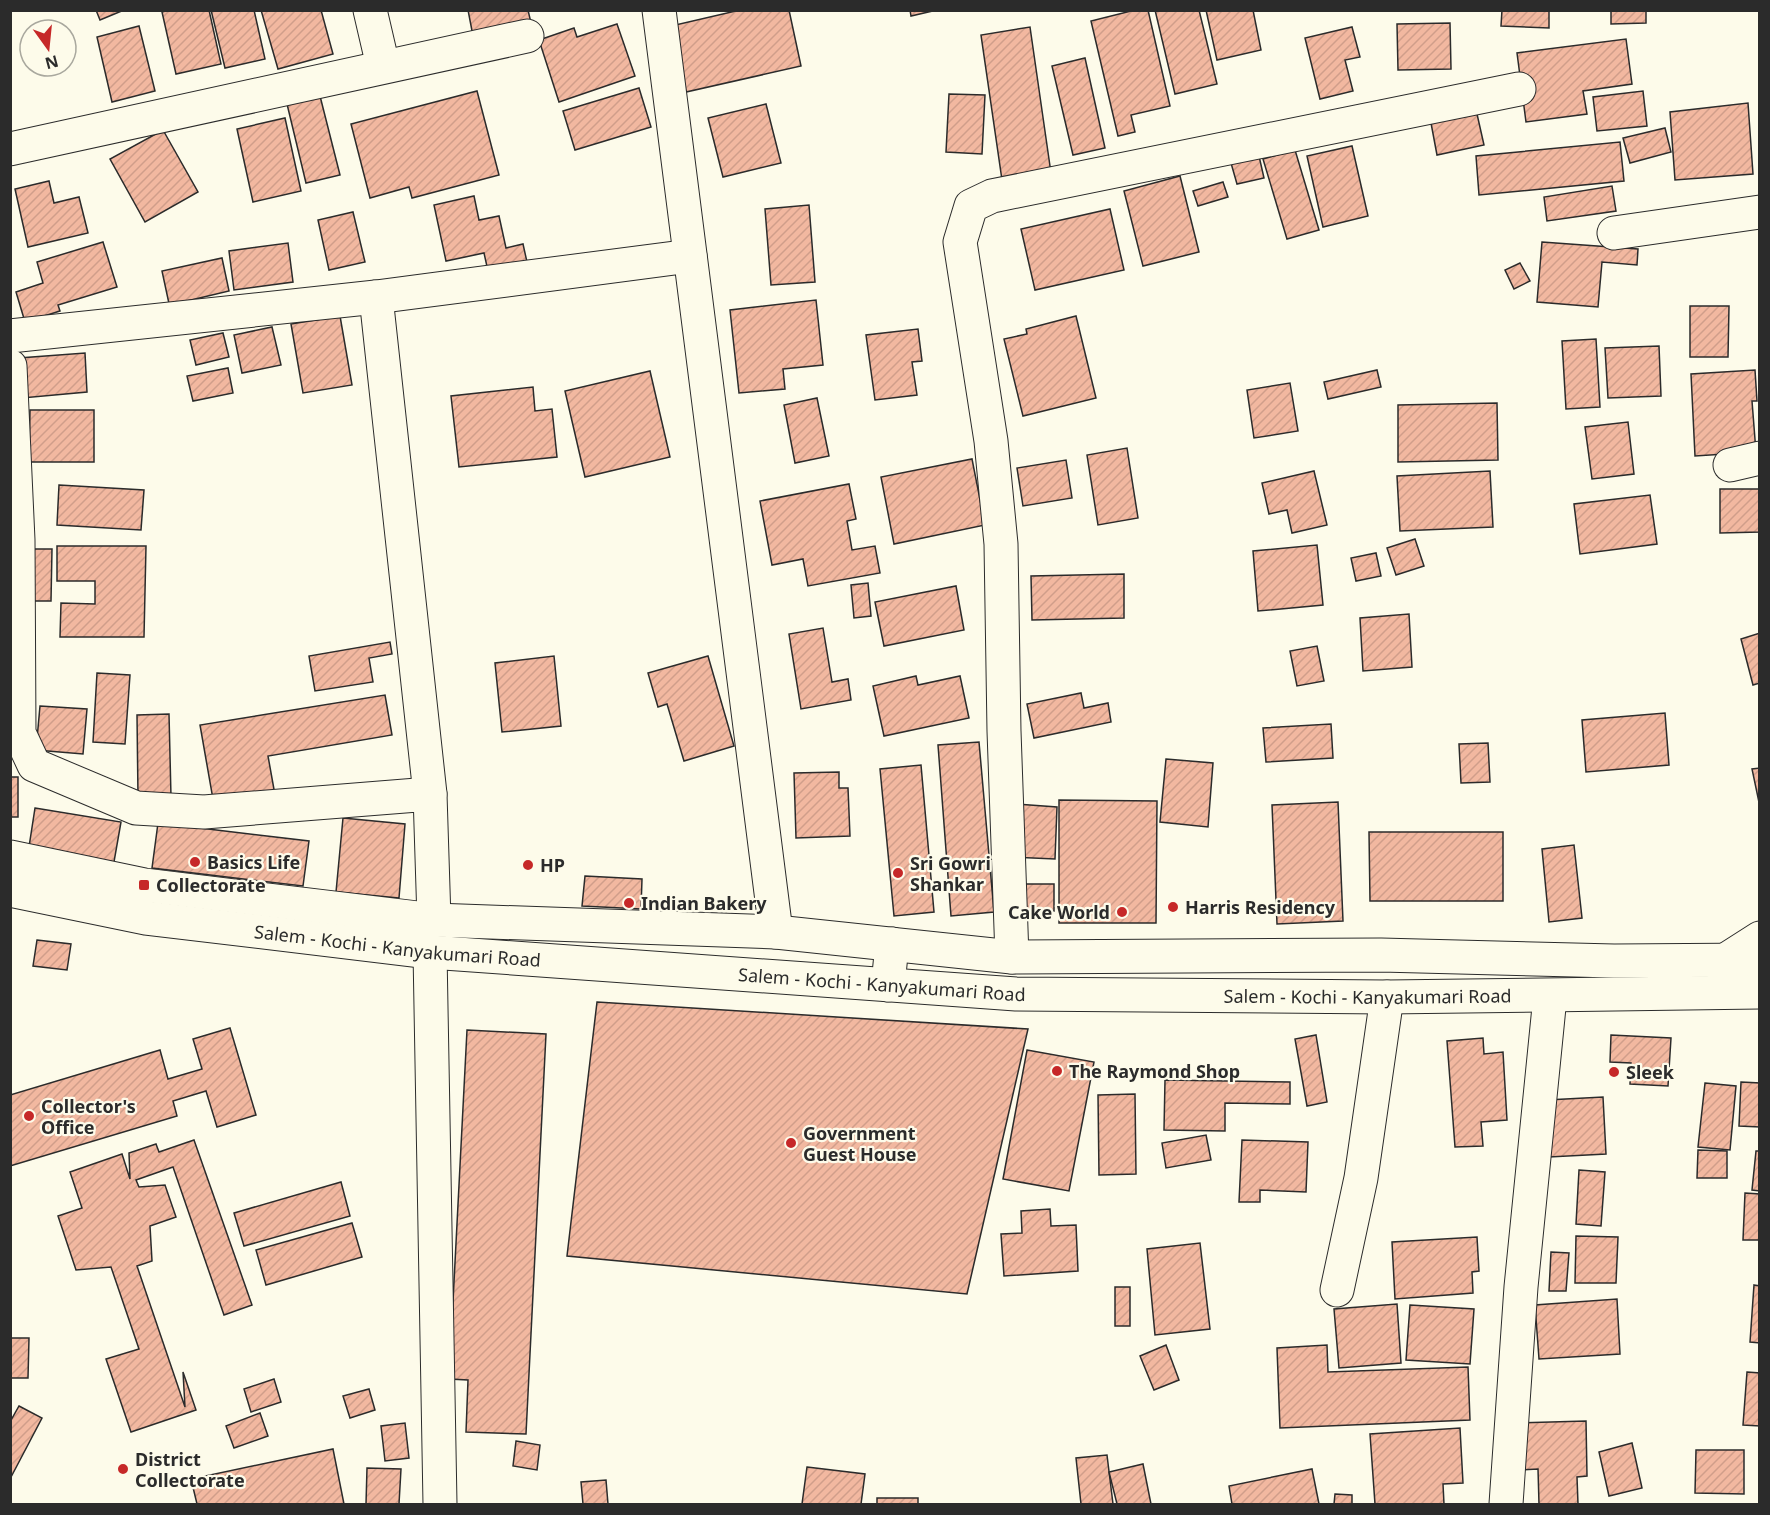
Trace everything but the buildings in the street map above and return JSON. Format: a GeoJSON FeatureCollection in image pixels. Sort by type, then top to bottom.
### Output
{"type":"FeatureCollection","features":[{"type":"Feature","properties":{"kind":"main road"},"geometry":{"type":"LineString","coordinates":[[370,10],[383,66]]}},
{"type":"Feature","properties":{"kind":"main road"},"geometry":{"type":"LineString","coordinates":[[659,10],[776,932]]}},
{"type":"Feature","properties":{"kind":"main road"},"geometry":{"type":"LineString","coordinates":[[10,149],[527,36]]}},
{"type":"Feature","properties":{"kind":"main road"},"geometry":{"type":"LineString","coordinates":[[1012,957],[1004,731],[1001,544],[991,441],[960,242],[971,206],[992,196],[1519,89]]}},
{"type":"Feature","properties":{"kind":"main road"},"geometry":{"type":"LineString","coordinates":[[1614,233],[1760,212]]}},
{"type":"Feature","properties":{"kind":"main road"},"geometry":{"type":"LineString","coordinates":[[10,336],[376,297],[690,256]]}},
{"type":"Feature","properties":{"kind":"main road"},"geometry":{"type":"LineString","coordinates":[[376,297],[430,794],[434,920]]}},
{"type":"Feature","properties":{"kind":"main road"},"geometry":{"type":"LineString","coordinates":[[10,366],[18,540],[19,733],[34,765],[136,807],[204,812],[430,794]]}},
{"type":"Feature","properties":{"kind":"main road","name":"Salem - Kochi - Kanyakumari Road"},"geometry":{"type":"LineString","coordinates":[[10,858],[144,885],[434,920],[776,932],[1012,957],[1381,955],[1604,961],[1724,977],[1760,992]]}},
{"type":"Feature","properties":{"kind":"main road","name":"Salem - Kochi - Kanyakumari Road"},"geometry":{"type":"LineString","coordinates":[[10,890],[146,918],[430,952],[1016,994],[1550,996],[1724,977],[1760,960]]}},
{"type":"Feature","properties":{"kind":"main road"},"geometry":{"type":"LineString","coordinates":[[1724,977],[1760,938]]}},
{"type":"Feature","properties":{"kind":"main road"},"geometry":{"type":"LineString","coordinates":[[888,985],[892,944]]}},
{"type":"Feature","properties":{"kind":"main road"},"geometry":{"type":"LineString","coordinates":[[430,952],[440,1504]]}},
{"type":"Feature","properties":{"kind":"main road"},"geometry":{"type":"LineString","coordinates":[[1506,1504],[1521,1287],[1550,996]]}},
{"type":"Feature","properties":{"kind":"main road"},"geometry":{"type":"LineString","coordinates":[[1337,1290],[1360,1178],[1387,997]]}},
{"type":"Feature","properties":{"kind":"place","name":"Basics Life"},"geometry":{"type":"Point","coordinates":[195,862]}},
{"type":"Feature","properties":{"kind":"place","name":"HP"},"geometry":{"type":"Point","coordinates":[528,865]}},
{"type":"Feature","properties":{"kind":"place","name":"Sri Gowri Shankar"},"geometry":{"type":"Point","coordinates":[898,873]}},
{"type":"Feature","properties":{"kind":"place","name":"Collectorate"},"geometry":{"type":"Point","coordinates":[144,885]}},
{"type":"Feature","properties":{"kind":"place","name":"Indian Bakery"},"geometry":{"type":"Point","coordinates":[629,903]}},
{"type":"Feature","properties":{"kind":"place","name":"Harris Residency"},"geometry":{"type":"Point","coordinates":[1173,907]}},
{"type":"Feature","properties":{"kind":"place","name":"Cake World"},"geometry":{"type":"Point","coordinates":[1122,912]}},
{"type":"Feature","properties":{"kind":"place","name":"The Raymond Shop"},"geometry":{"type":"Point","coordinates":[1057,1071]}},
{"type":"Feature","properties":{"kind":"place","name":"Sleek"},"geometry":{"type":"Point","coordinates":[1614,1072]}},
{"type":"Feature","properties":{"kind":"place","name":"Collector's Office"},"geometry":{"type":"Point","coordinates":[29,1116]}},
{"type":"Feature","properties":{"kind":"place","name":"Government Guest House"},"geometry":{"type":"Point","coordinates":[791,1143]}},
{"type":"Feature","properties":{"kind":"place","name":"District Collectorate"},"geometry":{"type":"Point","coordinates":[123,1469]}}]}
